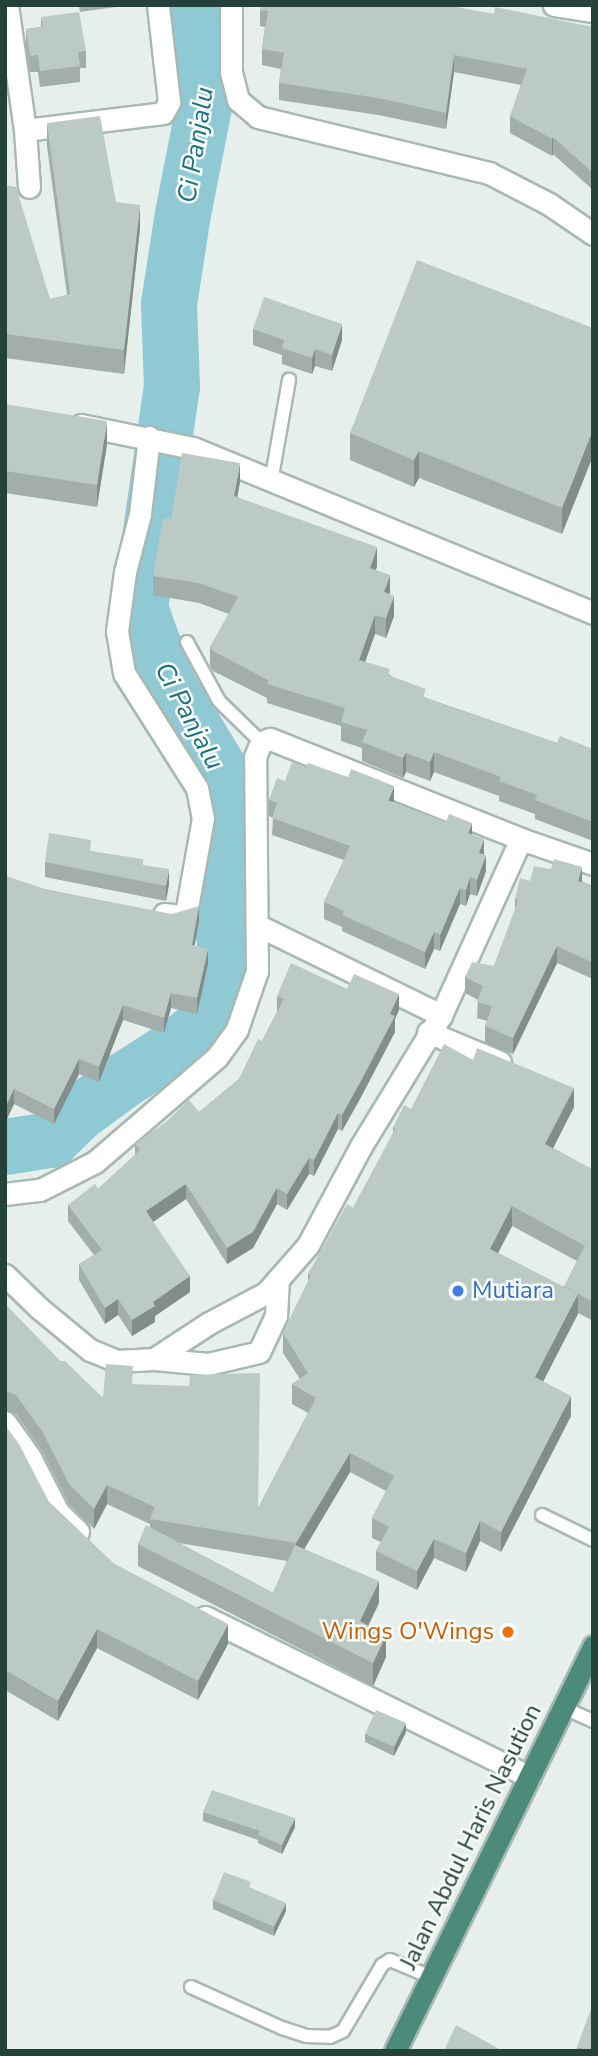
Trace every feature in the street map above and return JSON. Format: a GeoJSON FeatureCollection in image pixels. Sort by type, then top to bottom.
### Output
{"type":"FeatureCollection","features":[{"type":"Feature","properties":{"kind":"highway","name":"Jalan Abdul Haris Nasution"},"geometry":{"type":"LineString","coordinates":[[395,2051],[593,1646]]}},
{"type":"Feature","properties":{"kind":"street"},"geometry":{"type":"LineString","coordinates":[[7,5],[25,130],[29,187]]}},
{"type":"Feature","properties":{"kind":"street"},"geometry":{"type":"LineString","coordinates":[[25,130],[163,113],[170,102],[158,5]]}},
{"type":"Feature","properties":{"kind":"street"},"geometry":{"type":"LineString","coordinates":[[231,5],[231,72],[238,100],[258,117],[489,173],[550,204],[593,234]]}},
{"type":"Feature","properties":{"kind":"street"},"geometry":{"type":"LineString","coordinates":[[554,5],[593,11]]}},
{"type":"Feature","properties":{"kind":"street"},"geometry":{"type":"LineString","coordinates":[[60,421],[193,448],[593,613]]}},
{"type":"Feature","properties":{"kind":"street"},"geometry":{"type":"LineString","coordinates":[[149,911],[174,916],[186,913],[203,818],[197,788],[124,673],[117,631],[125,572],[140,514],[153,438]]}},
{"type":"Feature","properties":{"kind":"street"},"geometry":{"type":"LineString","coordinates":[[5,1194],[40,1190],[95,1162],[217,1057],[237,1029],[257,971],[259,926],[255,757],[261,742],[270,739],[521,839],[593,864]]}},
{"type":"Feature","properties":{"kind":"street"},"geometry":{"type":"LineString","coordinates":[[154,1359],[209,1323],[266,1293],[308,1245],[361,1146],[434,1024],[521,839]]}},
{"type":"Feature","properties":{"kind":"street"},"geometry":{"type":"LineString","coordinates":[[259,926],[519,1071]]}},
{"type":"Feature","properties":{"kind":"street"},"geometry":{"type":"LineString","coordinates":[[5,1275],[39,1308],[90,1350],[117,1361],[154,1359],[208,1364],[234,1361],[259,1352],[276,1316],[278,1279]]}},
{"type":"Feature","properties":{"kind":"street"},"geometry":{"type":"LineString","coordinates":[[5,1422],[30,1457],[58,1512],[95,1548]]}},
{"type":"Feature","properties":{"kind":"street"},"geometry":{"type":"LineString","coordinates":[[189,1608],[530,1777]]}},
{"type":"Feature","properties":{"kind":"lane"},"geometry":{"type":"LineString","coordinates":[[271,482],[289,380]]}},
{"type":"Feature","properties":{"kind":"lane"},"geometry":{"type":"LineString","coordinates":[[187,642],[219,701],[261,742]]}},
{"type":"Feature","properties":{"kind":"lane"},"geometry":{"type":"LineString","coordinates":[[542,1515],[593,1540]]}},
{"type":"Feature","properties":{"kind":"lane"},"geometry":{"type":"LineString","coordinates":[[564,1708],[593,1721]]}},
{"type":"Feature","properties":{"kind":"lane"},"geometry":{"type":"LineString","coordinates":[[191,1987],[282,2028],[306,2036],[330,2036],[343,2031],[382,1965],[390,1960],[431,1977]]}},
{"type":"Feature","properties":{"kind":"building"},"geometry":{"type":"Polygon","coordinates":[[[261,5],[446,5],[494,14],[495,7],[593,27],[593,173],[553,137],[552,139],[510,116],[527,69],[454,55],[446,113],[378,98],[279,83],[284,53],[262,49],[268,11],[260,10],[261,5]]]}},
{"type":"Feature","properties":{"kind":"building"},"geometry":{"type":"Polygon","coordinates":[[[79,12],[86,51],[78,52],[80,66],[40,71],[38,55],[30,56],[26,29],[43,27],[41,17],[79,12]]]}},
{"type":"Feature","properties":{"kind":"building"},"geometry":{"type":"Polygon","coordinates":[[[100,116],[116,202],[140,205],[124,350],[5,334],[5,185],[16,187],[50,299],[70,294],[47,123],[100,116]]]}},
{"type":"Feature","properties":{"kind":"building"},"geometry":{"type":"Polygon","coordinates":[[[417,260],[593,328],[593,429],[562,508],[419,451],[414,460],[350,433],[417,260]]]}},
{"type":"Feature","properties":{"kind":"building"},"geometry":{"type":"Polygon","coordinates":[[[264,297],[342,324],[332,355],[315,349],[312,358],[282,348],[284,340],[253,329],[264,297]]]}},
{"type":"Feature","properties":{"kind":"building"},"geometry":{"type":"Polygon","coordinates":[[[5,404],[107,421],[97,485],[5,471],[5,404]]]}},
{"type":"Feature","properties":{"kind":"building"},"geometry":{"type":"Polygon","coordinates":[[[182,453],[240,463],[234,496],[377,547],[370,568],[390,575],[384,592],[394,596],[386,618],[375,615],[359,660],[390,669],[388,675],[426,689],[423,697],[557,743],[560,736],[593,749],[593,822],[535,800],[537,795],[499,781],[501,777],[434,752],[430,762],[406,753],[403,758],[362,742],[367,730],[341,722],[345,708],[267,684],[268,680],[213,651],[210,647],[238,597],[199,583],[153,576],[163,518],[171,519],[182,453]]]}},
{"type":"Feature","properties":{"kind":"building"},"geometry":{"type":"Polygon","coordinates":[[[292,762],[306,767],[308,763],[348,777],[351,769],[394,786],[388,801],[446,822],[449,814],[472,823],[468,833],[484,839],[479,853],[486,855],[477,880],[470,877],[466,890],[460,888],[440,935],[434,932],[425,952],[342,915],[344,911],[324,902],[350,846],[272,818],[277,803],[269,800],[277,778],[285,781],[292,762]]]}},
{"type":"Feature","properties":{"kind":"building"},"geometry":{"type":"Polygon","coordinates":[[[49,833],[91,840],[90,851],[143,859],[143,865],[169,869],[166,886],[45,862],[49,833]]]}},
{"type":"Feature","properties":{"kind":"building"},"geometry":{"type":"Polygon","coordinates":[[[554,859],[582,867],[578,881],[593,886],[593,963],[557,946],[513,1038],[485,1026],[492,1006],[477,1002],[483,986],[465,977],[472,962],[494,966],[518,901],[515,899],[520,878],[530,881],[534,866],[551,869],[554,859]]]}},
{"type":"Feature","properties":{"kind":"building"},"geometry":{"type":"Polygon","coordinates":[[[5,876],[44,889],[172,914],[199,906],[192,945],[208,949],[197,998],[171,993],[164,1018],[123,1005],[99,1067],[79,1059],[54,1109],[14,1089],[5,1105],[5,876]]]}},
{"type":"Feature","properties":{"kind":"building"},"geometry":{"type":"Polygon","coordinates":[[[291,963],[347,989],[354,974],[399,994],[390,1014],[395,1016],[361,1081],[342,1115],[338,1113],[314,1160],[309,1158],[287,1194],[277,1188],[253,1232],[227,1248],[186,1184],[146,1211],[190,1276],[153,1302],[155,1306],[132,1320],[118,1299],[105,1308],[79,1264],[102,1250],[68,1205],[95,1184],[98,1189],[140,1150],[135,1144],[166,1122],[189,1100],[199,1112],[239,1079],[258,1039],[262,1041],[284,999],[277,996],[291,963]]]}},
{"type":"Feature","properties":{"kind":"building"},"geometry":{"type":"Polygon","coordinates":[[[444,1044],[473,1060],[477,1048],[574,1088],[545,1144],[593,1170],[593,1302],[564,1286],[585,1246],[512,1206],[490,1249],[578,1294],[535,1377],[571,1396],[501,1532],[480,1521],[466,1553],[434,1539],[417,1571],[376,1551],[389,1527],[372,1518],[394,1476],[350,1453],[296,1543],[150,1519],[155,1507],[107,1485],[94,1509],[69,1484],[42,1431],[16,1395],[5,1390],[5,1304],[60,1361],[65,1361],[103,1398],[106,1364],[133,1366],[132,1384],[189,1386],[190,1375],[260,1373],[258,1509],[316,1398],[292,1384],[308,1373],[283,1333],[311,1275],[308,1274],[347,1204],[353,1208],[395,1129],[393,1128],[404,1105],[411,1109],[444,1044]]]}},
{"type":"Feature","properties":{"kind":"building"},"geometry":{"type":"Polygon","coordinates":[[[5,1425],[19,1444],[49,1502],[113,1563],[228,1624],[198,1681],[97,1629],[58,1701],[5,1670],[5,1425]]]}},
{"type":"Feature","properties":{"kind":"building"},"geometry":{"type":"Polygon","coordinates":[[[146,1525],[273,1593],[295,1545],[379,1581],[360,1621],[386,1635],[373,1663],[138,1544],[146,1525]]]}},
{"type":"Feature","properties":{"kind":"building"},"geometry":{"type":"Polygon","coordinates":[[[376,1710],[406,1723],[394,1747],[365,1734],[376,1710]]]}},
{"type":"Feature","properties":{"kind":"building"},"geometry":{"type":"Polygon","coordinates":[[[212,1790],[295,1818],[282,1845],[258,1835],[260,1831],[203,1812],[212,1790]]]}},
{"type":"Feature","properties":{"kind":"building"},"geometry":{"type":"Polygon","coordinates":[[[224,1872],[251,1882],[249,1887],[286,1903],[274,1927],[213,1900],[224,1872]]]}},
{"type":"Feature","properties":{"kind":"building"},"geometry":{"type":"Polygon","coordinates":[[[593,2006],[593,2051],[577,2047],[593,2006]]]}},
{"type":"Feature","properties":{"kind":"building"},"geometry":{"type":"Polygon","coordinates":[[[456,2025],[503,2051],[444,2051],[456,2025]]]}},
{"type":"Feature","properties":{"kind":"waterway","name":"Ci Panjalu"},"geometry":{"type":"LineString","coordinates":[[5,1147],[51,1140],[79,1113],[182,1043],[210,1019],[228,965],[218,896],[222,773],[167,683],[140,608],[172,387],[169,304],[183,214],[208,87],[198,5]]}},
{"type":"Feature","properties":{"kind":"place","name":"Mutiara"},"geometry":{"type":"Point","coordinates":[458,1291]}},
{"type":"Feature","properties":{"kind":"place","name":"Wings O'Wings"},"geometry":{"type":"Point","coordinates":[508,1632]}}]}
